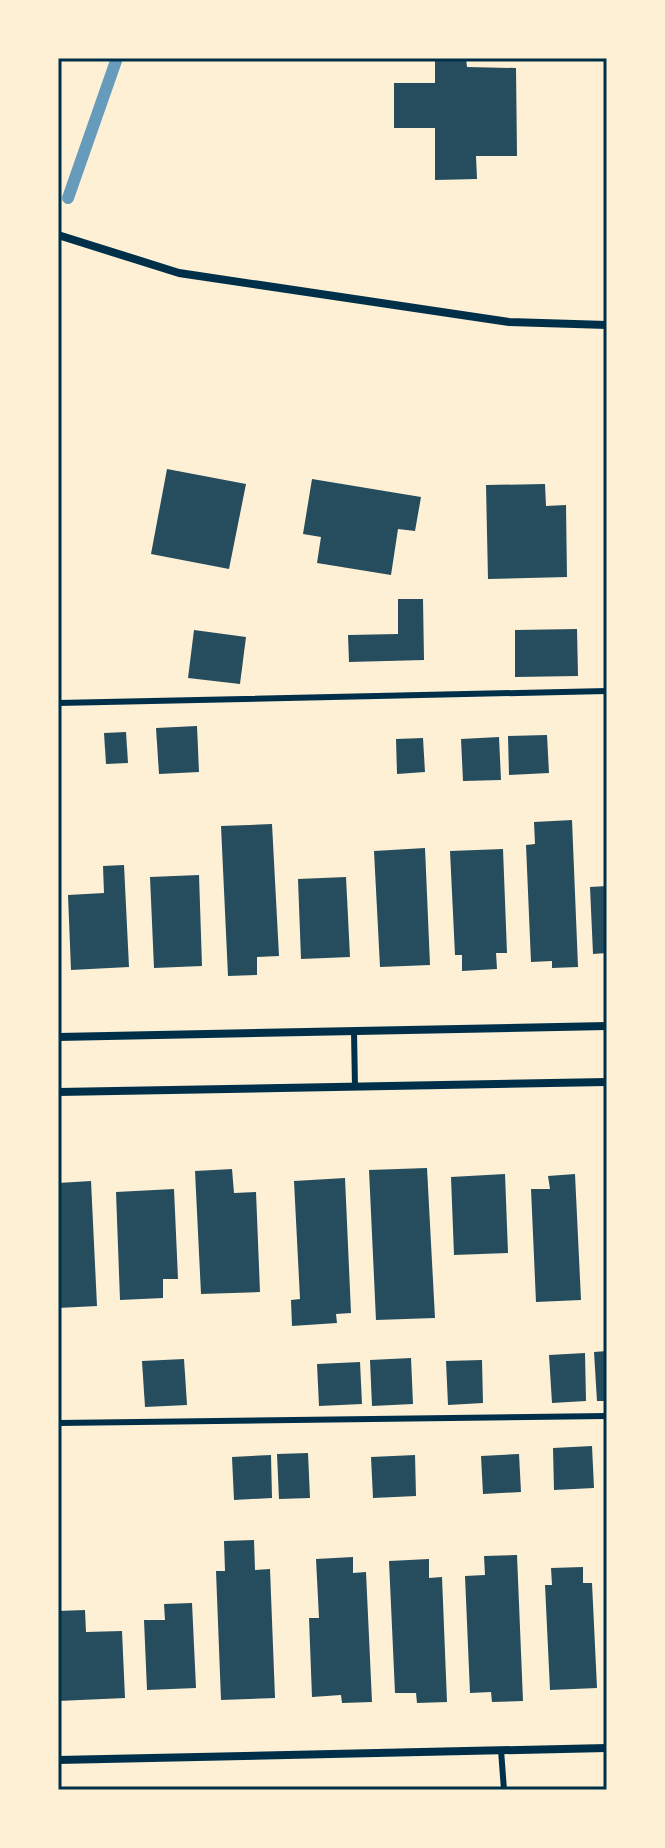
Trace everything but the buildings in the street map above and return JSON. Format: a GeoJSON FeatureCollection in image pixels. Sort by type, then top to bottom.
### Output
{"type":"FeatureCollection","features":[{"type":"Feature","properties":{"kind":"street"},"geometry":{"type":"LineString","coordinates":[[58,235],[179,273],[509,322],[607,325]]}},
{"type":"Feature","properties":{"kind":"street"},"geometry":{"type":"LineString","coordinates":[[58,1037],[607,1026]]}},
{"type":"Feature","properties":{"kind":"street"},"geometry":{"type":"LineString","coordinates":[[58,1092],[607,1082]]}},
{"type":"Feature","properties":{"kind":"street"},"geometry":{"type":"LineString","coordinates":[[58,1760],[607,1748]]}},
{"type":"Feature","properties":{"kind":"lane"},"geometry":{"type":"LineString","coordinates":[[58,703],[607,691]]}},
{"type":"Feature","properties":{"kind":"lane"},"geometry":{"type":"LineString","coordinates":[[354,1032],[355,1087]]}},
{"type":"Feature","properties":{"kind":"lane"},"geometry":{"type":"LineString","coordinates":[[58,1423],[607,1416]]}},
{"type":"Feature","properties":{"kind":"lane"},"geometry":{"type":"LineString","coordinates":[[501,1750],[504,1790]]}},
{"type":"Feature","properties":{"kind":"waterway"},"geometry":{"type":"LineString","coordinates":[[68,198],[117,58]]}}]}
